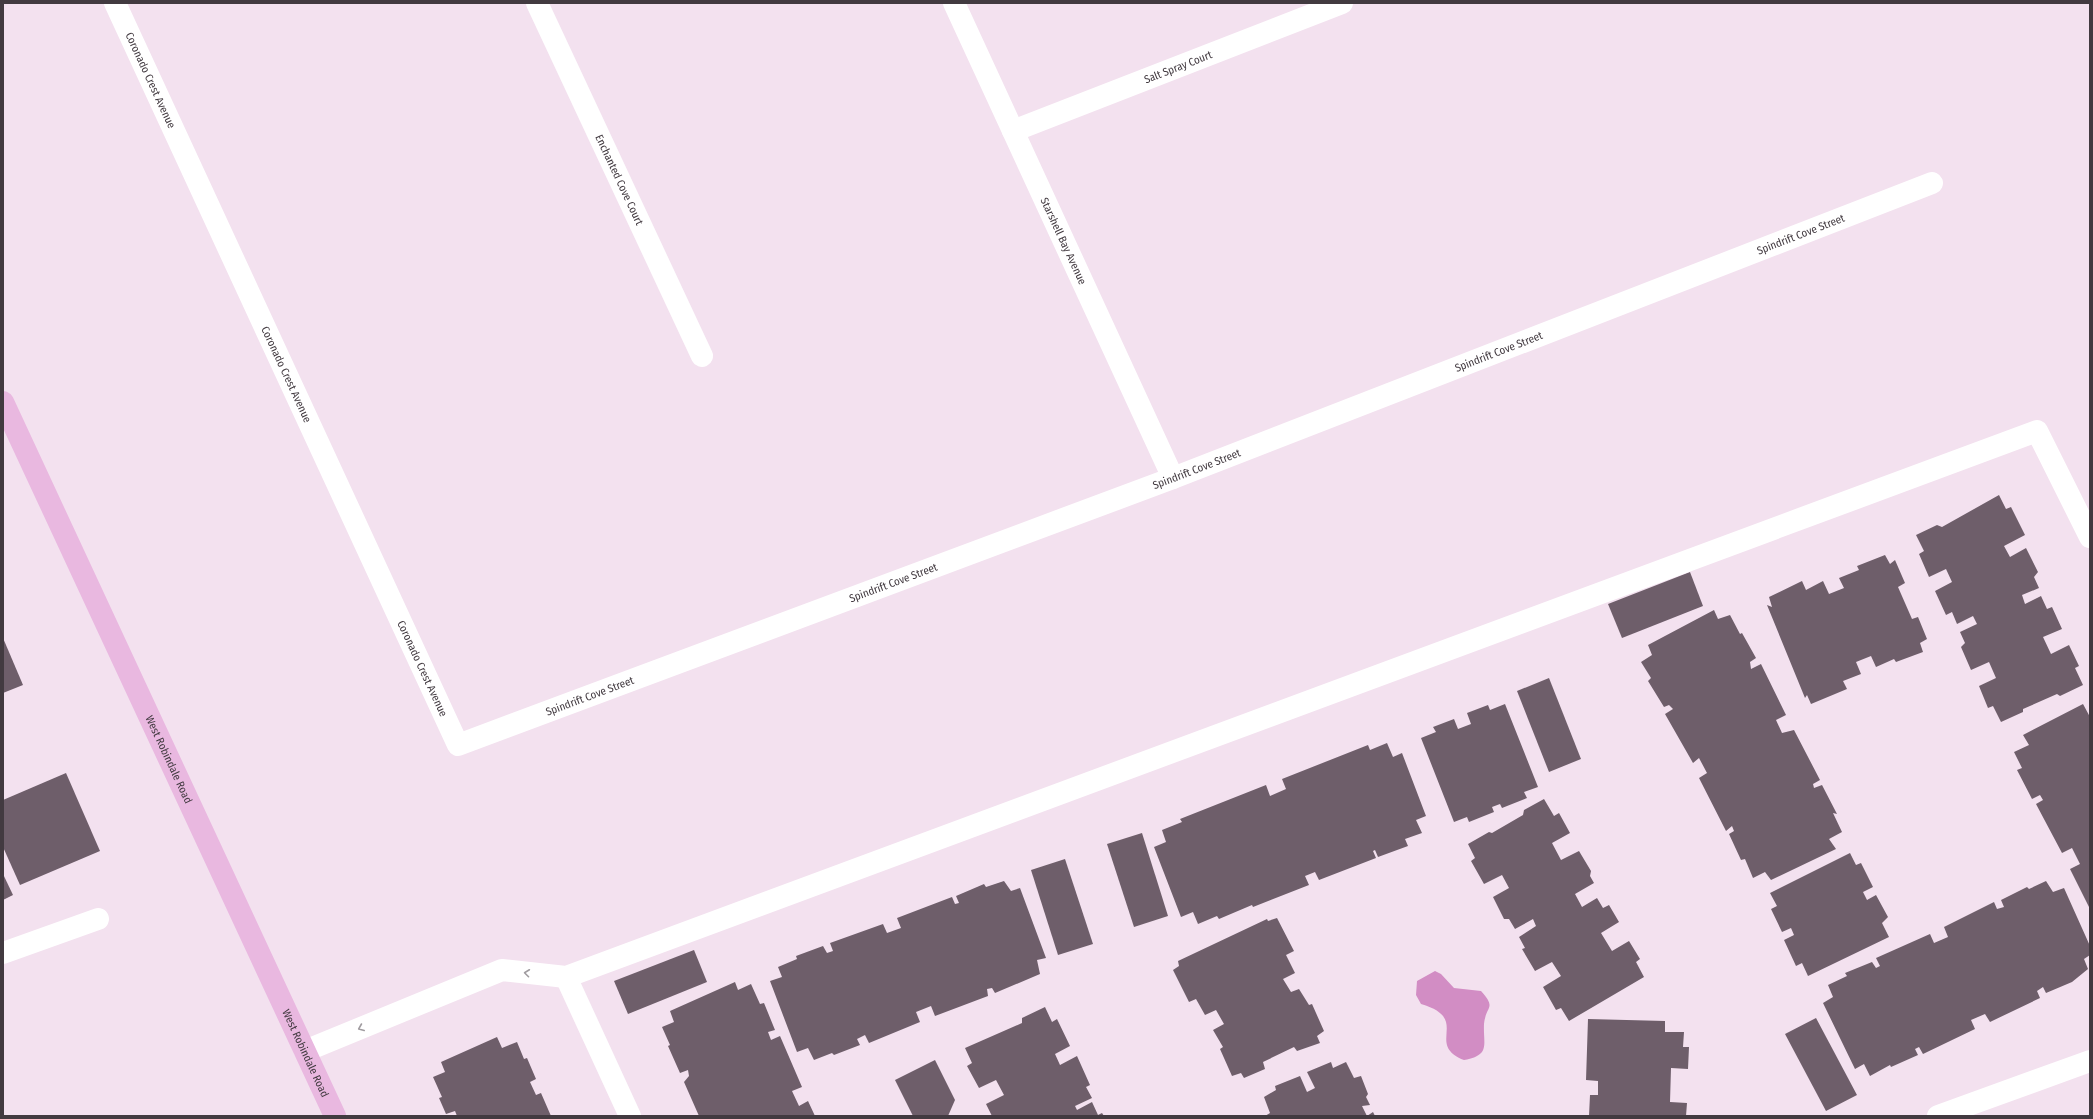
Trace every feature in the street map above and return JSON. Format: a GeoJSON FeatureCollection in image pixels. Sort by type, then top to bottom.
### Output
{"type":"FeatureCollection","features":[{"type":"Feature","properties":{"kind":"main road","name":"West Robindale Road"},"geometry":{"type":"LineString","coordinates":[[3,402],[334,1116]]}},
{"type":"Feature","properties":{"kind":"street","name":"Coronado Crest Avenue"},"geometry":{"type":"LineString","coordinates":[[116,3],[458,745]]}},
{"type":"Feature","properties":{"kind":"street","name":"Enchanted Cove Court"},"geometry":{"type":"LineString","coordinates":[[537,3],[702,356]]}},
{"type":"Feature","properties":{"kind":"street","name":"Starshell Bay Avenue"},"geometry":{"type":"LineString","coordinates":[[954,3],[1173,478]]}},
{"type":"Feature","properties":{"kind":"street","name":"Salt Spray Court"},"geometry":{"type":"LineString","coordinates":[[1014,131],[1342,3]]}},
{"type":"Feature","properties":{"kind":"street","name":"Spindrift Cove Street"},"geometry":{"type":"LineString","coordinates":[[458,745],[1173,478],[1932,183]]}},
{"type":"Feature","properties":{"kind":"street"},"geometry":{"type":"LineString","coordinates":[[305,1051],[502,970],[566,977],[2036,431],[2090,537]]}},
{"type":"Feature","properties":{"kind":"street"},"geometry":{"type":"LineString","coordinates":[[3,954],[98,919]]}},
{"type":"Feature","properties":{"kind":"street"},"geometry":{"type":"LineString","coordinates":[[566,977],[630,1116]]}},
{"type":"Feature","properties":{"kind":"street"},"geometry":{"type":"LineString","coordinates":[[1938,1116],[2090,1061]]}},
{"type":"Feature","properties":{"kind":"shaded area"},"geometry":{"type":"Polygon","coordinates":[[[1435,971],[1441,974],[1454,988],[1481,991],[1490,1004],[1484,1024],[1484,1048],[1482,1052],[1473,1058],[1464,1060],[1453,1054],[1448,1047],[1446,1039],[1446,1024],[1444,1017],[1436,1010],[1421,1004],[1416,995],[1417,981],[1435,971]]]}},
{"type":"Feature","properties":{"kind":"building"},"geometry":{"type":"Polygon","coordinates":[[[1999,495],[2006,509],[2011,507],[2025,535],[2004,546],[2010,557],[2026,548],[2038,572],[2034,577],[2039,588],[2022,595],[2025,604],[2041,596],[2047,609],[2052,607],[2062,629],[2043,637],[2051,654],[2069,645],[2079,666],[2075,668],[2083,685],[2060,696],[2057,694],[2023,709],[2023,712],[2001,722],[1993,706],[1988,708],[1979,686],[1996,678],[1989,662],[1971,670],[1961,647],[1965,643],[1960,632],[1977,624],[1973,616],[1957,624],[1952,612],[1946,615],[1935,591],[1952,582],[1946,569],[1929,577],[1919,554],[1924,551],[1916,535],[1937,525],[1942,527],[1999,495]]]}},
{"type":"Feature","properties":{"kind":"building"},"geometry":{"type":"Polygon","coordinates":[[[1885,555],[1890,564],[1895,560],[1905,583],[1898,587],[1912,619],[1918,617],[1927,639],[1920,643],[1923,652],[1896,662],[1894,659],[1876,667],[1871,656],[1856,662],[1861,674],[1843,681],[1847,689],[1811,704],[1807,695],[1805,698],[1767,605],[1772,607],[1769,597],[1802,581],[1806,590],[1823,581],[1829,594],[1844,588],[1839,578],[1859,570],[1857,566],[1885,555]]]}},
{"type":"Feature","properties":{"kind":"building"},"geometry":{"type":"Polygon","coordinates":[[[1690,572],[1703,606],[1622,638],[1608,604],[1690,572]]]}},
{"type":"Feature","properties":{"kind":"building"},"geometry":{"type":"Polygon","coordinates":[[[1714,610],[1718,619],[1730,615],[1740,634],[1742,633],[1756,658],[1750,662],[1751,669],[1761,664],[1786,715],[1776,720],[1782,733],[1794,730],[1820,780],[1813,784],[1814,788],[1822,785],[1837,814],[1833,813],[1842,832],[1829,839],[1836,849],[1771,880],[1765,872],[1753,878],[1745,859],[1741,860],[1729,834],[1734,831],[1732,826],[1726,831],[1699,778],[1707,773],[1699,758],[1693,763],[1665,714],[1673,709],[1669,705],[1664,707],[1648,681],[1651,678],[1641,662],[1652,655],[1648,645],[1714,610]]]}},
{"type":"Feature","properties":{"kind":"building"},"geometry":{"type":"Polygon","coordinates":[[[3,638],[23,685],[3,693],[3,638]]]}},
{"type":"Feature","properties":{"kind":"building"},"geometry":{"type":"Polygon","coordinates":[[[1549,678],[1581,759],[1549,772],[1517,691],[1549,678]]]}},
{"type":"Feature","properties":{"kind":"building"},"geometry":{"type":"Polygon","coordinates":[[[1505,704],[1538,787],[1524,792],[1527,798],[1502,808],[1500,804],[1492,807],[1494,812],[1469,822],[1467,817],[1454,822],[1421,738],[1436,732],[1433,727],[1454,719],[1458,729],[1471,724],[1467,713],[1488,705],[1490,710],[1505,704]]]}},
{"type":"Feature","properties":{"kind":"building"},"geometry":{"type":"Polygon","coordinates":[[[2083,704],[2090,717],[2090,909],[2070,869],[2080,864],[2072,848],[2062,853],[2036,804],[2043,800],[2040,795],[2032,799],[2017,770],[2022,768],[2014,752],[2029,745],[2023,735],[2083,704]]]}},
{"type":"Feature","properties":{"kind":"building"},"geometry":{"type":"Polygon","coordinates":[[[1387,743],[1393,757],[1402,753],[1426,816],[1416,820],[1422,833],[1405,839],[1408,846],[1378,857],[1375,850],[1373,851],[1376,858],[1319,880],[1315,872],[1305,876],[1309,885],[1253,907],[1252,905],[1219,919],[1217,916],[1198,924],[1193,912],[1181,917],[1154,847],[1166,842],[1162,830],[1182,822],[1180,819],[1266,785],[1270,796],[1286,789],[1282,779],[1368,745],[1370,750],[1387,743]]]}},
{"type":"Feature","properties":{"kind":"building"},"geometry":{"type":"Polygon","coordinates":[[[66,773],[100,851],[20,885],[3,847],[3,800],[66,773]]]}},
{"type":"Feature","properties":{"kind":"building"},"geometry":{"type":"Polygon","coordinates":[[[1544,799],[1554,816],[1559,813],[1570,833],[1552,843],[1561,860],[1579,851],[1591,871],[1590,876],[1594,883],[1575,894],[1582,907],[1597,898],[1603,908],[1609,905],[1619,922],[1601,933],[1612,951],[1629,941],[1640,959],[1636,962],[1644,977],[1569,1021],[1561,1008],[1556,1010],[1543,987],[1561,976],[1552,962],[1535,971],[1522,949],[1525,948],[1519,937],[1536,926],[1533,919],[1515,929],[1509,919],[1504,919],[1493,897],[1509,888],[1502,875],[1484,884],[1471,861],[1475,858],[1468,844],[1489,832],[1492,833],[1523,815],[1524,810],[1544,799]]]}},
{"type":"Feature","properties":{"kind":"building"},"geometry":{"type":"Polygon","coordinates":[[[1142,833],[1168,916],[1134,927],[1107,844],[1142,833]]]}},
{"type":"Feature","properties":{"kind":"building"},"geometry":{"type":"Polygon","coordinates":[[[1850,853],[1856,865],[1861,863],[1873,887],[1863,892],[1867,900],[1876,895],[1888,917],[1882,923],[1889,937],[1808,976],[1802,963],[1796,966],[1784,940],[1794,935],[1791,928],[1782,932],[1771,909],[1777,906],[1770,893],[1850,853]]]}},
{"type":"Feature","properties":{"kind":"building"},"geometry":{"type":"Polygon","coordinates":[[[1065,859],[1093,944],[1058,955],[1031,870],[1065,859]]]}},
{"type":"Feature","properties":{"kind":"building"},"geometry":{"type":"Polygon","coordinates":[[[3,874],[13,895],[3,900],[3,874]]]}},
{"type":"Feature","properties":{"kind":"building"},"geometry":{"type":"Polygon","coordinates":[[[1004,881],[1011,891],[1020,888],[1046,958],[1037,960],[1040,974],[995,993],[992,988],[987,989],[988,996],[935,1016],[931,1006],[916,1012],[920,1022],[869,1043],[865,1035],[857,1039],[860,1045],[834,1055],[832,1053],[814,1060],[808,1048],[797,1052],[770,981],[782,977],[778,967],[797,959],[796,956],[823,946],[827,953],[833,951],[830,943],[883,924],[887,933],[901,928],[897,918],[952,897],[955,904],[959,903],[956,896],[984,884],[986,887],[1004,881]]]}},
{"type":"Feature","properties":{"kind":"building"},"geometry":{"type":"Polygon","coordinates":[[[2046,881],[2053,892],[2064,888],[2090,946],[2090,955],[2084,959],[2088,969],[2072,982],[2046,993],[2043,987],[2037,991],[2040,998],[1990,1022],[1985,1014],[1971,1020],[1975,1029],[1923,1054],[1919,1047],[1915,1049],[1918,1055],[1891,1067],[1890,1065],[1870,1076],[1864,1064],[1855,1069],[1823,1003],[1833,997],[1828,985],[1847,976],[1845,973],[1872,962],[1876,968],[1880,966],[1876,958],[1930,934],[1934,943],[1948,937],[1944,927],[1994,902],[1997,909],[2004,907],[2001,900],[2027,887],[2029,889],[2046,881]]]}},
{"type":"Feature","properties":{"kind":"building"},"geometry":{"type":"Polygon","coordinates":[[[1277,918],[1294,951],[1286,955],[1295,973],[1283,979],[1291,992],[1299,989],[1309,1005],[1312,1004],[1324,1031],[1317,1036],[1320,1043],[1297,1051],[1294,1047],[1263,1062],[1265,1069],[1244,1078],[1241,1073],[1232,1076],[1220,1049],[1223,1047],[1213,1030],[1224,1024],[1216,1010],[1205,1015],[1196,999],[1189,1002],[1173,970],[1179,966],[1178,961],[1267,919],[1268,921],[1277,918]]]}},
{"type":"Feature","properties":{"kind":"building"},"geometry":{"type":"Polygon","coordinates":[[[694,950],[707,982],[628,1014],[614,981],[694,950]]]}},
{"type":"Feature","properties":{"kind":"building"},"geometry":{"type":"Polygon","coordinates":[[[735,982],[738,990],[751,984],[760,1004],[764,1003],[775,1030],[768,1032],[771,1040],[780,1036],[802,1087],[792,1091],[799,1106],[808,1101],[815,1116],[699,1116],[684,1082],[689,1076],[688,1070],[680,1073],[668,1046],[670,1045],[662,1027],[674,1022],[670,1011],[735,982]]]}},
{"type":"Feature","properties":{"kind":"building"},"geometry":{"type":"Polygon","coordinates":[[[1045,1007],[1052,1022],[1057,1019],[1070,1046],[1055,1054],[1060,1065],[1077,1056],[1090,1085],[1086,1087],[1092,1098],[1075,1106],[1077,1110],[1092,1102],[1098,1115],[1102,1113],[1104,1116],[992,1116],[986,1104],[1004,1095],[996,1080],[979,1088],[967,1066],[972,1063],[965,1048],[1022,1023],[1022,1018],[1045,1007]]]}},
{"type":"Feature","properties":{"kind":"building"},"geometry":{"type":"Polygon","coordinates":[[[1816,1018],[1857,1095],[1826,1111],[1785,1034],[1816,1018]]]}},
{"type":"Feature","properties":{"kind":"building"},"geometry":{"type":"Polygon","coordinates":[[[1588,1019],[1665,1021],[1665,1032],[1684,1032],[1683,1047],[1689,1047],[1688,1069],[1671,1068],[1670,1102],[1687,1103],[1686,1116],[1589,1116],[1590,1095],[1598,1095],[1598,1081],[1586,1080],[1588,1019]]]}},
{"type":"Feature","properties":{"kind":"building"},"geometry":{"type":"Polygon","coordinates":[[[497,1037],[502,1048],[517,1042],[524,1059],[527,1058],[536,1079],[530,1082],[536,1095],[541,1093],[551,1116],[457,1116],[455,1111],[446,1114],[439,1098],[442,1097],[433,1077],[445,1072],[441,1062],[497,1037]]]}},
{"type":"Feature","properties":{"kind":"building"},"geometry":{"type":"Polygon","coordinates":[[[935,1060],[955,1100],[948,1116],[913,1116],[895,1080],[935,1060]]]}},
{"type":"Feature","properties":{"kind":"building"},"geometry":{"type":"Polygon","coordinates":[[[1331,1062],[1333,1068],[1346,1062],[1354,1078],[1361,1076],[1368,1094],[1366,1097],[1370,1105],[1362,1106],[1367,1116],[1265,1116],[1270,1113],[1264,1097],[1276,1090],[1275,1086],[1300,1076],[1307,1092],[1315,1088],[1307,1072],[1331,1062]]]}},
{"type":"Feature","properties":{"kind":"building"},"geometry":{"type":"Polygon","coordinates":[[[1373,1112],[1375,1116],[1367,1116],[1373,1112]]]}}]}
